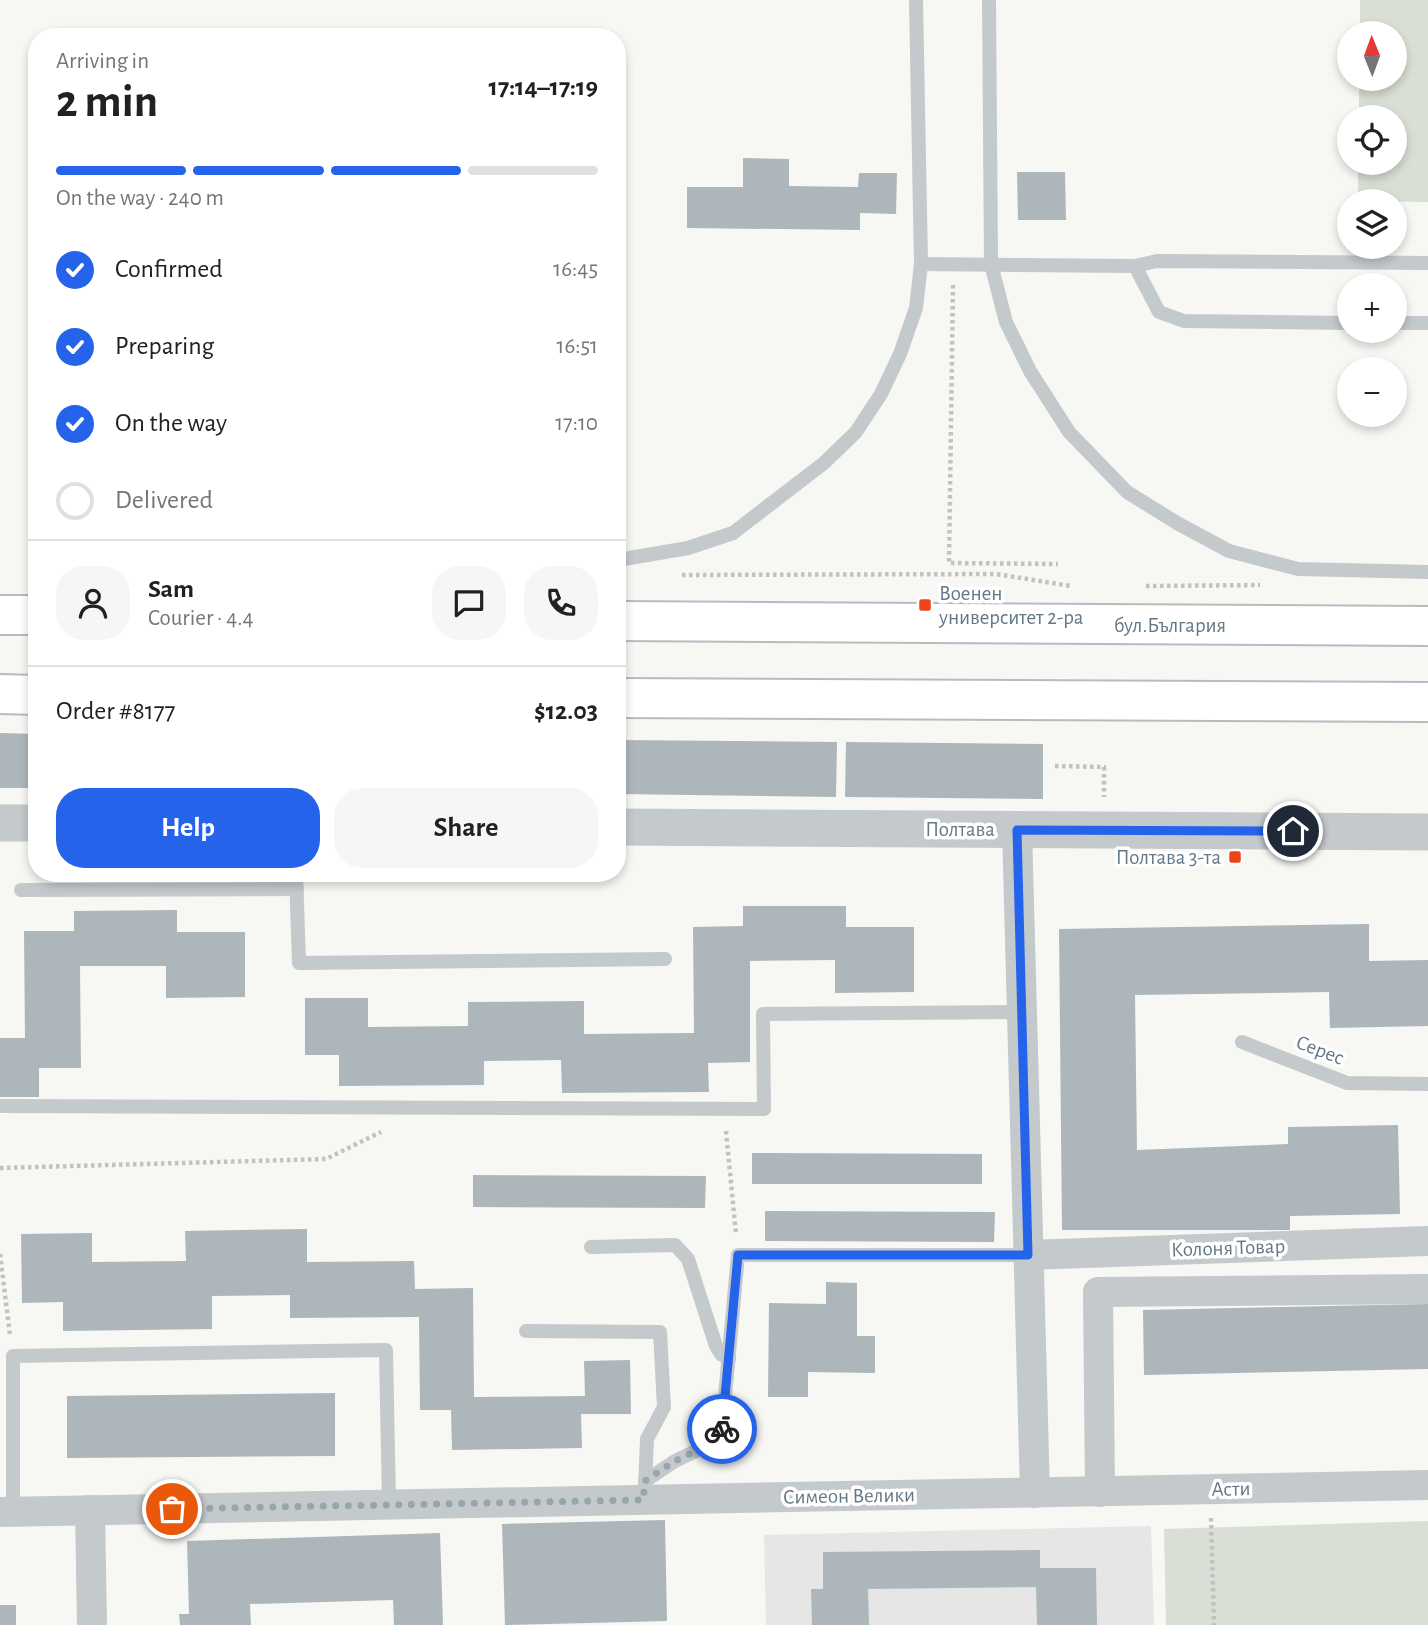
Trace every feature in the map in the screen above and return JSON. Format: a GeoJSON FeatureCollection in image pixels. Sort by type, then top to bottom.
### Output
{"type":"FeatureCollection","features":[{"type":"Feature","properties":{"kind":"main road"},"geometry":{"type":"LineString","coordinates":[[0,615],[28,615]]}},
{"type":"Feature","properties":{"kind":"main road","name":"бул.България"},"geometry":{"type":"LineString","coordinates":[[626,621],[1428,626]]}},
{"type":"Feature","properties":{"kind":"main road"},"geometry":{"type":"LineString","coordinates":[[0,694],[28,695]]}},
{"type":"Feature","properties":{"kind":"main road"},"geometry":{"type":"LineString","coordinates":[[626,698],[1428,702]]}},
{"type":"Feature","properties":{"kind":"street"},"geometry":{"type":"LineString","coordinates":[[0,823],[28,823]]}},
{"type":"Feature","properties":{"kind":"street","name":"Полтава"},"geometry":{"type":"LineString","coordinates":[[626,827],[1428,832]]}},
{"type":"Feature","properties":{"kind":"street"},"geometry":{"type":"LineString","coordinates":[[1017,830],[1035,1493]]}},
{"type":"Feature","properties":{"kind":"street","name":"Колоня Товар"},"geometry":{"type":"LineString","coordinates":[[1028,1255],[1428,1241]]}},
{"type":"Feature","properties":{"kind":"street"},"geometry":{"type":"LineString","coordinates":[[1100,1492],[1098,1292],[1428,1289]]}},
{"type":"Feature","properties":{"kind":"street","name":"Асти"},"geometry":{"type":"LineString","coordinates":[[1035,1493],[1428,1485]]}},
{"type":"Feature","properties":{"kind":"street","name":"Симеон Велики"},"geometry":{"type":"LineString","coordinates":[[7,1512],[389,1504],[644,1490],[1035,1493]]}},
{"type":"Feature","properties":{"kind":"street"},"geometry":{"type":"LineString","coordinates":[[90,1510],[92,1625]]}},
{"type":"Feature","properties":{"kind":"lane"},"geometry":{"type":"LineString","coordinates":[[626,559],[688,548],[733,533],[824,463],[856,432],[881,394],[900,354],[916,308],[921,264],[916,0]]}},
{"type":"Feature","properties":{"kind":"lane"},"geometry":{"type":"LineString","coordinates":[[989,0],[991,264],[1006,322],[1030,371],[1069,432],[1127,492],[1229,551],[1298,569],[1428,572]]}},
{"type":"Feature","properties":{"kind":"lane"},"geometry":{"type":"LineString","coordinates":[[921,264],[1135,266],[1157,261],[1428,263]]}},
{"type":"Feature","properties":{"kind":"lane"},"geometry":{"type":"LineString","coordinates":[[1135,266],[1159,312],[1184,321],[1337,323]]}},
{"type":"Feature","properties":{"kind":"lane"},"geometry":{"type":"LineString","coordinates":[[1407,323],[1428,323]]}},
{"type":"Feature","properties":{"kind":"lane"},"geometry":{"type":"LineString","coordinates":[[297,882],[299,963],[665,959]]}},
{"type":"Feature","properties":{"kind":"lane"},"geometry":{"type":"LineString","coordinates":[[21,891],[297,890]]}},
{"type":"Feature","properties":{"kind":"lane"},"geometry":{"type":"LineString","coordinates":[[0,1106],[764,1109],[763,1014],[1022,1012]]}},
{"type":"Feature","properties":{"kind":"lane","name":"Серес"},"geometry":{"type":"LineString","coordinates":[[1242,1042],[1347,1083],[1428,1084]]}},
{"type":"Feature","properties":{"kind":"lane"},"geometry":{"type":"LineString","coordinates":[[592,1247],[675,1245],[688,1259],[716,1346],[721,1354],[729,1359]]}},
{"type":"Feature","properties":{"kind":"lane"},"geometry":{"type":"LineString","coordinates":[[644,1490],[675,1461],[700,1449],[722,1429],[738,1255],[1028,1255]]}},
{"type":"Feature","properties":{"kind":"lane"},"geometry":{"type":"LineString","coordinates":[[526,1331],[660,1332],[664,1406],[647,1438],[644,1490]]}},
{"type":"Feature","properties":{"kind":"lane"},"geometry":{"type":"LineString","coordinates":[[7,1512],[13,1356],[386,1350],[389,1504]]}},
{"type":"Feature","properties":{"kind":"path"},"geometry":{"type":"LineString","coordinates":[[953,264],[949,563],[1058,564]]}},
{"type":"Feature","properties":{"kind":"path"},"geometry":{"type":"LineString","coordinates":[[672,575],[996,574],[1072,586]]}},
{"type":"Feature","properties":{"kind":"path"},"geometry":{"type":"LineString","coordinates":[[1140,586],[1264,585]]}},
{"type":"Feature","properties":{"kind":"path"},"geometry":{"type":"LineString","coordinates":[[1055,766],[1104,766],[1104,830]]}},
{"type":"Feature","properties":{"kind":"path"},"geometry":{"type":"LineString","coordinates":[[0,1168],[326,1159],[428,1108]]}},
{"type":"Feature","properties":{"kind":"path"},"geometry":{"type":"LineString","coordinates":[[724,1109],[738,1255]]}},
{"type":"Feature","properties":{"kind":"path"},"geometry":{"type":"LineString","coordinates":[[0,1254],[13,1356]]}},
{"type":"Feature","properties":{"kind":"path"},"geometry":{"type":"LineString","coordinates":[[1210,1489],[1214,1625]]}},
{"type":"Feature","properties":{"kind":"shaded area"},"geometry":{"type":"Polygon","coordinates":[[[1360,0],[1428,0],[1428,202],[1407,202],[1407,189],[1358,189],[1358,175],[1407,175],[1407,105],[1359,105],[1359,91],[1407,91],[1407,21],[1360,21],[1360,0]]]}},
{"type":"Feature","properties":{"kind":"shaded area"},"geometry":{"type":"Polygon","coordinates":[[[1428,1521],[1428,1625],[1166,1625],[1164,1529],[1428,1521]]]}},
{"type":"Feature","properties":{"kind":"shaded area"},"geometry":{"type":"Polygon","coordinates":[[[1151,1526],[1154,1625],[766,1625],[764,1535],[1151,1526]]]}},
{"type":"Feature","properties":{"kind":"building"},"geometry":{"type":"Polygon","coordinates":[[[743,158],[789,159],[789,186],[858,187],[859,173],[897,173],[896,214],[860,213],[860,230],[687,228],[687,187],[743,187],[743,158]]]}},
{"type":"Feature","properties":{"kind":"building"},"geometry":{"type":"Polygon","coordinates":[[[1017,172],[1065,172],[1066,220],[1018,220],[1017,172]]]}},
{"type":"Feature","properties":{"kind":"building"},"geometry":{"type":"Polygon","coordinates":[[[0,733],[28,734],[28,788],[0,788],[0,733]]]}},
{"type":"Feature","properties":{"kind":"building"},"geometry":{"type":"Polygon","coordinates":[[[626,740],[837,742],[836,797],[626,794],[626,740]]]}},
{"type":"Feature","properties":{"kind":"building"},"geometry":{"type":"Polygon","coordinates":[[[846,742],[1043,744],[1043,799],[845,797],[846,742]]]}},
{"type":"Feature","properties":{"kind":"building"},"geometry":{"type":"Polygon","coordinates":[[[743,906],[846,906],[846,927],[914,927],[914,992],[835,993],[835,960],[750,961],[750,1062],[708,1063],[709,1092],[562,1093],[561,1060],[484,1061],[484,1085],[339,1086],[339,1055],[305,1055],[305,998],[368,998],[368,1027],[468,1026],[468,1002],[584,1001],[584,1034],[694,1033],[693,927],[743,926],[743,906]]]}},
{"type":"Feature","properties":{"kind":"building"},"geometry":{"type":"Polygon","coordinates":[[[177,910],[177,932],[245,932],[245,997],[166,998],[166,966],[80,966],[81,1068],[39,1068],[39,1097],[0,1097],[0,1038],[25,1038],[24,931],[74,931],[74,911],[177,910]]]}},
{"type":"Feature","properties":{"kind":"building"},"geometry":{"type":"Polygon","coordinates":[[[1369,924],[1369,961],[1428,960],[1428,1026],[1330,1028],[1329,992],[1135,995],[1137,1150],[1288,1144],[1288,1127],[1398,1125],[1400,1214],[1290,1216],[1290,1230],[1062,1230],[1059,929],[1369,924]]]}},
{"type":"Feature","properties":{"kind":"building"},"geometry":{"type":"Polygon","coordinates":[[[752,1153],[982,1154],[982,1184],[752,1184],[752,1153]]]}},
{"type":"Feature","properties":{"kind":"building"},"geometry":{"type":"Polygon","coordinates":[[[473,1175],[706,1176],[705,1208],[473,1207],[473,1175]]]}},
{"type":"Feature","properties":{"kind":"building"},"geometry":{"type":"Polygon","coordinates":[[[765,1211],[995,1212],[994,1242],[765,1241],[765,1211]]]}},
{"type":"Feature","properties":{"kind":"building"},"geometry":{"type":"Polygon","coordinates":[[[307,1229],[307,1262],[414,1261],[415,1289],[473,1288],[474,1397],[585,1396],[584,1361],[630,1360],[631,1414],[581,1414],[582,1448],[452,1450],[451,1410],[420,1410],[419,1317],[290,1318],[290,1295],[212,1296],[212,1329],[63,1331],[63,1302],[22,1303],[21,1234],[92,1233],[92,1262],[186,1261],[185,1231],[307,1229]]]}},
{"type":"Feature","properties":{"kind":"building"},"geometry":{"type":"Polygon","coordinates":[[[826,1282],[857,1283],[857,1336],[875,1336],[875,1373],[808,1372],[808,1397],[768,1397],[769,1303],[826,1304],[826,1282]]]}},
{"type":"Feature","properties":{"kind":"building"},"geometry":{"type":"Polygon","coordinates":[[[1428,1304],[1428,1369],[1144,1375],[1143,1310],[1428,1304]]]}},
{"type":"Feature","properties":{"kind":"building"},"geometry":{"type":"Polygon","coordinates":[[[335,1393],[335,1456],[67,1458],[67,1396],[335,1393]]]}},
{"type":"Feature","properties":{"kind":"building"},"geometry":{"type":"Polygon","coordinates":[[[665,1520],[667,1621],[505,1625],[502,1524],[665,1520]]]}},
{"type":"Feature","properties":{"kind":"building"},"geometry":{"type":"Polygon","coordinates":[[[440,1533],[443,1625],[394,1625],[393,1600],[250,1604],[251,1625],[180,1625],[179,1614],[189,1614],[187,1541],[440,1533]]]}},
{"type":"Feature","properties":{"kind":"building"},"geometry":{"type":"Polygon","coordinates":[[[1040,1550],[1040,1568],[1096,1568],[1097,1625],[1037,1625],[1036,1587],[868,1589],[869,1625],[812,1625],[811,1589],[823,1589],[823,1552],[1040,1550]]]}},
{"type":"Feature","properties":{"kind":"building"},"geometry":{"type":"Polygon","coordinates":[[[0,1605],[16,1605],[16,1625],[0,1625],[0,1605]]]}},
{"type":"Feature","properties":{"kind":"way so far"},"geometry":{"type":"LineString","coordinates":[[172,1509],[643,1500],[645,1481],[675,1461],[700,1449],[722,1429]]}},
{"type":"Feature","properties":{"kind":"place","name":"Военен университет 2-ра"},"geometry":{"type":"Point","coordinates":[925,605]}},
{"type":"Feature","properties":{"kind":"place","name":"Полтава 3-та"},"geometry":{"type":"Point","coordinates":[1235,857]}},
{"type":"Feature","properties":{"kind":"route"},"geometry":{"type":"LineString","coordinates":[[722,1429],[738,1255],[1028,1255],[1017,830],[1293,831]]}}]}
